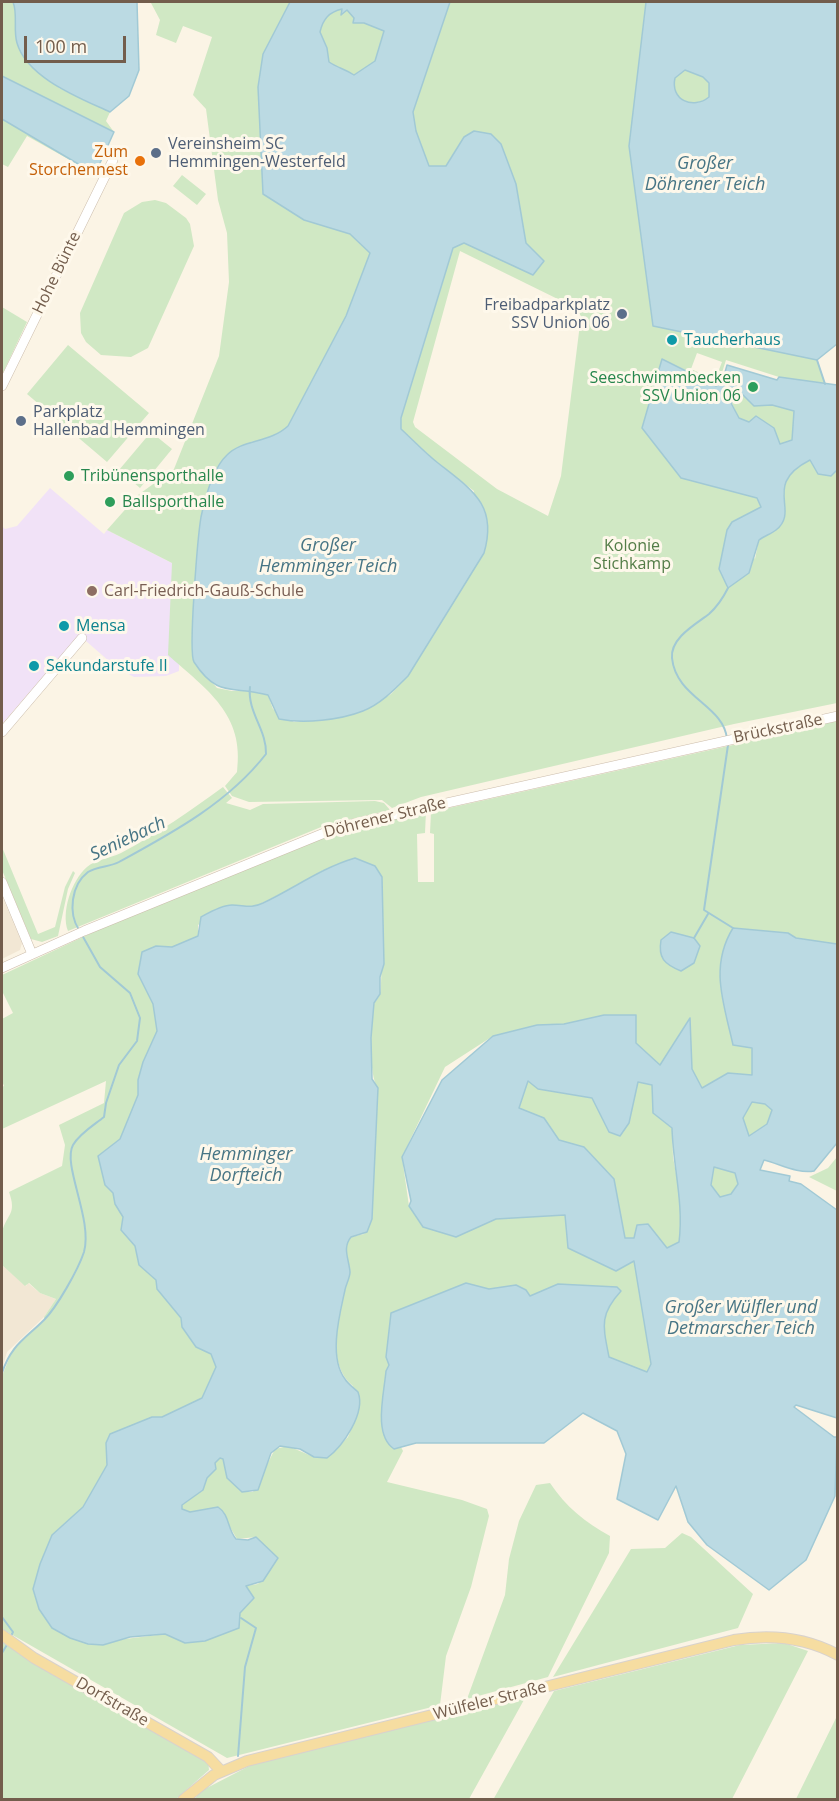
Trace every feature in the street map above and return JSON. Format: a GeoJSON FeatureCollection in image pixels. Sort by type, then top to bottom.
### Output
{"type":"FeatureCollection","features":[{"type":"Feature","properties":{"kind":"main road","name":"Dorfstraße"},"geometry":{"type":"LineString","coordinates":[[2,1635],[12,1644],[208,1757],[222,1771]]}},
{"type":"Feature","properties":{"kind":"main road","name":"Wülfeler Straße"},"geometry":{"type":"LineString","coordinates":[[183,1800],[222,1771],[268,1755],[734,1640],[762,1637],[792,1639],[837,1654]]}},
{"type":"Feature","properties":{"kind":"street","name":"Hohe Bünte"},"geometry":{"type":"LineString","coordinates":[[2,386],[113,160]]}},
{"type":"Feature","properties":{"kind":"street"},"geometry":{"type":"LineString","coordinates":[[2,732],[82,638]]}},
{"type":"Feature","properties":{"kind":"street","name":"Brückstraße"},"geometry":{"type":"LineString","coordinates":[[719,742],[837,716]]}},
{"type":"Feature","properties":{"kind":"street","name":"Döhrener Straße"},"geometry":{"type":"LineString","coordinates":[[32,954],[320,833],[719,742]]}},
{"type":"Feature","properties":{"kind":"street"},"geometry":{"type":"LineString","coordinates":[[2,882],[32,954],[2,968]]}},
{"type":"Feature","properties":{"kind":"shaded area","name":"Carl-Friedrich-Gauß-Schule"},"geometry":{"type":"Polygon","coordinates":[[[50,488],[104,534],[107,530],[172,563],[179,638],[179,671],[166,676],[134,677],[117,668],[79,635],[2,724],[2,526],[5,529],[17,526],[50,488]]]}},
{"type":"Feature","properties":{"kind":"shaded area"},"geometry":{"type":"Polygon","coordinates":[[[2,896],[22,943],[20,950],[2,959],[2,896]]]}},
{"type":"Feature","properties":{"kind":"shaded area"},"geometry":{"type":"Polygon","coordinates":[[[2,1265],[26,1286],[28,1283],[40,1293],[56,1299],[44,1317],[7,1352],[2,1369],[2,1265]]]}},
{"type":"Feature","properties":{"kind":"green space"},"geometry":{"type":"Polygon","coordinates":[[[2,2],[15,2],[59,88],[110,112],[106,121],[114,132],[100,163],[106,169],[102,178],[27,136],[8,167],[2,164],[2,2]]]}},
{"type":"Feature","properties":{"kind":"green space","name":"Kolonie Stichkamp"},"geometry":{"type":"Polygon","coordinates":[[[290,2],[263,54],[258,87],[262,170],[304,220],[350,234],[370,253],[346,316],[288,426],[276,437],[251,442],[217,469],[201,517],[192,638],[193,660],[217,688],[232,691],[249,690],[268,695],[273,709],[294,722],[364,711],[391,694],[408,676],[441,620],[474,491],[436,462],[401,429],[401,418],[453,248],[464,243],[533,275],[526,243],[464,137],[446,166],[429,167],[416,131],[413,112],[450,2],[646,2],[629,146],[653,326],[817,360],[825,384],[779,377],[726,360],[719,382],[722,383],[717,386],[662,359],[681,478],[757,498],[761,507],[733,522],[755,559],[759,539],[776,530],[783,522],[784,488],[795,470],[810,460],[831,476],[837,470],[837,703],[734,724],[421,797],[392,808],[382,800],[249,802],[232,796],[225,786],[237,772],[238,752],[235,734],[229,719],[209,692],[168,655],[172,563],[107,530],[138,495],[174,469],[219,356],[229,282],[227,233],[218,200],[206,109],[193,95],[212,37],[183,26],[176,43],[156,35],[160,20],[151,3],[290,2]],[[460,251],[413,422],[415,427],[497,489],[548,516],[561,476],[581,316],[574,307],[460,251]],[[697,353],[691,369],[715,380],[722,362],[697,353]]]}},
{"type":"Feature","properties":{"kind":"green space"},"geometry":{"type":"Polygon","coordinates":[[[342,9],[347,10],[359,23],[384,31],[375,61],[354,75],[336,68],[329,62],[327,48],[320,32],[327,17],[342,9]]]}},
{"type":"Feature","properties":{"kind":"green space"},"geometry":{"type":"Polygon","coordinates":[[[685,70],[703,77],[709,83],[709,97],[703,101],[690,103],[679,97],[674,86],[675,78],[685,70]]]}},
{"type":"Feature","properties":{"kind":"green space"},"geometry":{"type":"Polygon","coordinates":[[[182,175],[206,194],[197,205],[173,186],[182,175]]]}},
{"type":"Feature","properties":{"kind":"green space"},"geometry":{"type":"Polygon","coordinates":[[[155,200],[166,203],[186,218],[190,224],[194,246],[148,348],[131,357],[101,355],[86,342],[81,333],[80,313],[124,213],[142,202],[155,200]]]}},
{"type":"Feature","properties":{"kind":"green space"},"geometry":{"type":"Polygon","coordinates":[[[2,307],[27,322],[2,375],[2,307]]]}},
{"type":"Feature","properties":{"kind":"green space"},"geometry":{"type":"Polygon","coordinates":[[[68,345],[149,413],[107,462],[27,394],[68,345]]]}},
{"type":"Feature","properties":{"kind":"green space"},"geometry":{"type":"Polygon","coordinates":[[[740,391],[754,406],[772,405],[794,411],[792,440],[780,444],[739,418],[731,402],[740,391]]]}},
{"type":"Feature","properties":{"kind":"green space"},"geometry":{"type":"Polygon","coordinates":[[[151,432],[172,449],[140,488],[119,470],[151,432]]]}},
{"type":"Feature","properties":{"kind":"green space"},"geometry":{"type":"Polygon","coordinates":[[[837,719],[837,944],[796,938],[788,933],[733,928],[726,942],[720,971],[723,1000],[733,1045],[752,1048],[753,1075],[728,1073],[702,1089],[692,1069],[689,1019],[660,1066],[636,1043],[636,1016],[604,1015],[564,1024],[537,1025],[493,1036],[445,1067],[402,1157],[409,1206],[423,1227],[456,1237],[496,1219],[565,1215],[635,1260],[651,1364],[647,1372],[609,1357],[604,1322],[609,1307],[621,1291],[558,1284],[530,1297],[516,1285],[489,1289],[466,1283],[386,1357],[389,1364],[386,1371],[381,1424],[394,1449],[401,1447],[403,1451],[387,1482],[462,1500],[487,1509],[489,1516],[471,1587],[446,1656],[440,1705],[227,1758],[2,1629],[2,1376],[13,1349],[45,1320],[44,1317],[56,1299],[40,1293],[29,1283],[25,1286],[2,1265],[2,1232],[12,1210],[9,1192],[62,1166],[65,1145],[59,1125],[104,1103],[106,1081],[2,1129],[2,1087],[4,1086],[2,1081],[2,1019],[13,1013],[2,991],[2,975],[102,928],[340,831],[426,811],[425,833],[417,834],[418,882],[434,882],[434,834],[430,833],[431,812],[787,733],[837,719]],[[323,870],[249,908],[230,905],[198,925],[198,936],[172,947],[156,946],[142,952],[138,974],[153,1004],[157,1031],[143,1062],[138,1080],[138,1095],[120,1139],[98,1156],[105,1184],[113,1193],[115,1204],[123,1217],[126,1233],[135,1246],[139,1265],[156,1280],[157,1289],[181,1318],[182,1327],[196,1347],[211,1354],[216,1367],[202,1398],[162,1417],[152,1417],[110,1434],[106,1443],[107,1465],[83,1507],[52,1535],[40,1564],[33,1590],[39,1609],[52,1628],[70,1638],[117,1640],[165,1634],[185,1643],[205,1641],[239,1624],[240,1613],[253,1598],[246,1586],[258,1584],[277,1558],[256,1537],[237,1539],[218,1507],[190,1512],[182,1509],[182,1505],[203,1490],[207,1478],[216,1469],[215,1463],[220,1458],[223,1459],[236,1485],[243,1492],[253,1492],[275,1449],[288,1446],[314,1457],[327,1458],[348,1437],[356,1417],[353,1386],[344,1376],[339,1365],[336,1340],[350,1274],[348,1241],[351,1237],[364,1234],[372,1219],[378,1088],[371,1061],[371,1034],[372,1011],[379,997],[384,964],[382,877],[323,870]]]}},
{"type":"Feature","properties":{"kind":"green space"},"geometry":{"type":"Polygon","coordinates":[[[223,787],[232,798],[226,803],[250,810],[263,804],[375,801],[384,803],[390,810],[326,825],[68,931],[66,915],[69,897],[76,880],[87,867],[121,853],[147,838],[223,787]]]}},
{"type":"Feature","properties":{"kind":"green space"},"geometry":{"type":"Polygon","coordinates":[[[2,847],[38,934],[55,927],[65,887],[73,871],[75,873],[68,889],[58,936],[42,942],[31,939],[2,870],[2,847]]]}},
{"type":"Feature","properties":{"kind":"green space"},"geometry":{"type":"Polygon","coordinates":[[[528,1080],[538,1089],[592,1098],[609,1132],[629,1123],[638,1082],[652,1085],[653,1113],[672,1128],[673,1157],[683,1213],[679,1242],[667,1248],[634,1238],[625,1238],[614,1179],[584,1147],[559,1140],[544,1118],[519,1108],[528,1080]]]}},
{"type":"Feature","properties":{"kind":"green space"},"geometry":{"type":"Polygon","coordinates":[[[752,1102],[765,1104],[772,1110],[767,1124],[749,1136],[743,1118],[752,1102]]]}},
{"type":"Feature","properties":{"kind":"green space"},"geometry":{"type":"Polygon","coordinates":[[[837,1157],[837,1191],[809,1177],[828,1168],[837,1157]]]}},
{"type":"Feature","properties":{"kind":"green space"},"geometry":{"type":"Polygon","coordinates":[[[714,1167],[736,1173],[738,1184],[731,1194],[720,1197],[711,1185],[714,1167]]]}},
{"type":"Feature","properties":{"kind":"green space"},"geometry":{"type":"Polygon","coordinates":[[[550,1483],[577,1513],[610,1536],[609,1553],[548,1677],[467,1699],[505,1595],[509,1559],[519,1521],[536,1485],[550,1483]]]}},
{"type":"Feature","properties":{"kind":"green space"},"geometry":{"type":"Polygon","coordinates":[[[682,1533],[691,1537],[753,1594],[738,1628],[553,1677],[631,1549],[665,1548],[682,1533]]]}},
{"type":"Feature","properties":{"kind":"green space"},"geometry":{"type":"Polygon","coordinates":[[[2,1638],[208,1760],[209,1770],[176,1799],[2,1799],[2,1638]]]}},
{"type":"Feature","properties":{"kind":"green space"},"geometry":{"type":"Polygon","coordinates":[[[784,1643],[808,1651],[732,1799],[493,1800],[554,1691],[740,1645],[784,1643]]]}},
{"type":"Feature","properties":{"kind":"green space"},"geometry":{"type":"Polygon","coordinates":[[[525,1698],[469,1799],[194,1800],[201,1791],[257,1762],[525,1698]]]}},
{"type":"Feature","properties":{"kind":"green space"},"geometry":{"type":"Polygon","coordinates":[[[837,1716],[837,1799],[796,1799],[837,1716]]]}},
{"type":"Feature","properties":{"kind":"water"},"geometry":{"type":"Polygon","coordinates":[[[13,2],[137,2],[139,70],[129,96],[110,112],[43,77],[32,67],[17,43],[13,2]]]}},
{"type":"Feature","properties":{"kind":"water","name":"Großer Hemminger Teich"},"geometry":{"type":"Polygon","coordinates":[[[290,2],[450,2],[413,112],[416,131],[429,166],[446,166],[464,137],[474,131],[491,134],[501,144],[516,184],[526,243],[544,261],[533,275],[464,243],[453,248],[401,418],[401,429],[428,455],[462,482],[479,500],[488,522],[484,553],[408,676],[370,708],[344,717],[322,720],[279,719],[268,695],[219,686],[203,674],[194,662],[192,654],[194,592],[201,517],[210,484],[222,461],[233,450],[273,435],[288,426],[346,316],[370,253],[350,234],[304,220],[263,194],[258,87],[263,54],[290,2]],[[342,9],[330,14],[320,32],[327,48],[329,62],[354,75],[375,61],[384,31],[364,23],[353,23],[354,18],[347,10],[341,15],[342,9]]]}},
{"type":"Feature","properties":{"kind":"water","name":"Großer Döhrener Teich"},"geometry":{"type":"Polygon","coordinates":[[[646,2],[837,2],[837,344],[817,360],[653,326],[629,146],[646,2]],[[685,70],[675,78],[674,86],[679,97],[684,101],[696,103],[709,97],[709,83],[703,77],[685,70]]]}},
{"type":"Feature","properties":{"kind":"water"},"geometry":{"type":"Polygon","coordinates":[[[2,76],[114,132],[100,163],[106,169],[102,178],[2,119],[2,76]]]}},
{"type":"Feature","properties":{"kind":"water"},"geometry":{"type":"Polygon","coordinates":[[[662,359],[716,386],[722,383],[727,365],[777,380],[779,377],[837,385],[837,470],[831,476],[818,474],[810,460],[795,469],[784,488],[783,522],[776,530],[759,540],[749,573],[728,588],[719,569],[727,530],[732,522],[761,507],[757,498],[681,478],[642,428],[662,359]],[[740,392],[737,399],[731,403],[739,418],[749,422],[756,416],[774,428],[780,444],[792,440],[794,411],[772,405],[754,406],[740,392]]]}},
{"type":"Feature","properties":{"kind":"water","name":"Hemminger Dorfteich"},"geometry":{"type":"Polygon","coordinates":[[[355,858],[375,866],[382,877],[384,964],[380,977],[380,994],[374,1003],[371,1038],[372,1079],[378,1088],[372,1219],[367,1232],[351,1237],[348,1241],[350,1274],[338,1322],[336,1347],[340,1370],[346,1381],[358,1392],[360,1400],[356,1419],[340,1446],[327,1458],[314,1457],[300,1449],[280,1446],[271,1453],[258,1490],[242,1492],[227,1478],[223,1459],[220,1458],[215,1463],[216,1469],[207,1478],[203,1490],[182,1505],[182,1509],[190,1512],[218,1507],[225,1514],[236,1539],[248,1540],[256,1537],[278,1558],[263,1581],[246,1586],[254,1598],[240,1613],[239,1628],[205,1641],[185,1643],[165,1634],[130,1637],[103,1645],[88,1644],[70,1638],[52,1628],[39,1609],[33,1589],[52,1535],[83,1507],[107,1465],[106,1443],[110,1434],[152,1417],[162,1417],[202,1398],[216,1367],[211,1354],[196,1347],[182,1327],[181,1318],[157,1289],[156,1280],[139,1265],[135,1246],[121,1230],[123,1217],[115,1204],[113,1193],[105,1185],[98,1156],[120,1139],[138,1095],[138,1080],[143,1062],[157,1031],[153,1004],[138,974],[142,952],[156,946],[172,947],[198,936],[201,917],[216,909],[228,905],[259,905],[319,873],[355,858]]]}},
{"type":"Feature","properties":{"kind":"water","name":"Großer Wülfler und Detmarscher Teich"},"geometry":{"type":"Polygon","coordinates":[[[733,928],[788,933],[796,938],[837,944],[837,1143],[814,1171],[795,1170],[764,1160],[760,1170],[790,1176],[789,1181],[801,1184],[837,1210],[837,1418],[796,1405],[794,1407],[837,1437],[835,1496],[806,1560],[769,1590],[707,1545],[688,1522],[676,1486],[658,1520],[617,1499],[626,1454],[617,1431],[583,1413],[544,1443],[416,1443],[394,1449],[384,1434],[381,1413],[386,1371],[389,1365],[386,1357],[391,1313],[466,1283],[489,1289],[516,1285],[526,1290],[530,1296],[558,1284],[617,1287],[621,1291],[609,1307],[604,1321],[609,1357],[647,1372],[651,1364],[634,1261],[616,1271],[568,1248],[565,1215],[496,1219],[456,1237],[423,1227],[409,1206],[411,1201],[402,1157],[442,1080],[493,1036],[537,1025],[564,1024],[604,1015],[636,1015],[636,1043],[660,1065],[690,1018],[692,1069],[702,1088],[728,1073],[752,1075],[752,1048],[733,1045],[723,1000],[720,971],[726,943],[733,928]],[[528,1081],[519,1108],[544,1118],[559,1140],[584,1147],[614,1179],[625,1238],[634,1238],[637,1225],[648,1224],[667,1248],[679,1242],[680,1213],[672,1128],[653,1113],[652,1085],[638,1082],[629,1123],[620,1136],[609,1132],[592,1098],[538,1089],[528,1081]],[[752,1102],[743,1118],[749,1136],[767,1124],[772,1110],[765,1104],[752,1102]],[[714,1167],[711,1185],[720,1197],[731,1194],[738,1184],[735,1173],[714,1167]]]}},
{"type":"Feature","properties":{"kind":"water"},"geometry":{"type":"Polygon","coordinates":[[[671,932],[694,938],[700,946],[694,963],[681,971],[666,963],[660,951],[661,940],[671,932]]]}},
{"type":"Feature","properties":{"kind":"waterway"},"geometry":{"type":"LineString","coordinates":[[817,360],[825,384]]}},
{"type":"Feature","properties":{"kind":"waterway"},"geometry":{"type":"LineString","coordinates":[[727,739],[724,727],[718,718],[690,692],[675,672],[672,651],[679,638],[712,611],[728,588]]}},
{"type":"Feature","properties":{"kind":"waterway","name":"Seniebach"},"geometry":{"type":"LineString","coordinates":[[79,930],[73,916],[73,900],[78,884],[88,872],[119,862],[198,816],[251,772],[266,754],[264,737],[251,705],[250,687]]}},
{"type":"Feature","properties":{"kind":"waterway"},"geometry":{"type":"LineString","coordinates":[[728,745],[704,910],[733,928]]}},
{"type":"Feature","properties":{"kind":"waterway"},"geometry":{"type":"LineString","coordinates":[[694,938],[708,914]]}},
{"type":"Feature","properties":{"kind":"waterway","name":"Seniebach"},"geometry":{"type":"LineString","coordinates":[[2,1373],[14,1349],[55,1306],[81,1260],[86,1239],[85,1224],[71,1166],[73,1145],[79,1137],[104,1117],[106,1103],[119,1065],[137,1041],[140,1018],[130,993],[100,967],[82,935]]}},
{"type":"Feature","properties":{"kind":"waterway"},"geometry":{"type":"LineString","coordinates":[[2,1617],[13,1632],[10,1638]]}},
{"type":"Feature","properties":{"kind":"waterway"},"geometry":{"type":"LineString","coordinates":[[238,1756],[245,1667],[256,1628],[241,1618]]}},
{"type":"Feature","properties":{"kind":"waterway"},"geometry":{"type":"LineString","coordinates":[[2,1653],[8,1643]]}},
{"type":"Feature","properties":{"kind":"place","name":"Vereinsheim SC Hemmingen-Westerfeld"},"geometry":{"type":"Point","coordinates":[156,153]}},
{"type":"Feature","properties":{"kind":"place","name":"Zum Storchennest"},"geometry":{"type":"Point","coordinates":[140,161]}},
{"type":"Feature","properties":{"kind":"place","name":"Freibadparkplatz SSV Union 06"},"geometry":{"type":"Point","coordinates":[622,314]}},
{"type":"Feature","properties":{"kind":"place","name":"Taucherhaus"},"geometry":{"type":"Point","coordinates":[672,340]}},
{"type":"Feature","properties":{"kind":"place","name":"Seeschwimmbecken SSV Union 06"},"geometry":{"type":"Point","coordinates":[753,387]}},
{"type":"Feature","properties":{"kind":"place","name":"Parkplatz Hallenbad Hemmingen"},"geometry":{"type":"Point","coordinates":[21,421]}},
{"type":"Feature","properties":{"kind":"place","name":"Tribünensporthalle"},"geometry":{"type":"Point","coordinates":[69,476]}},
{"type":"Feature","properties":{"kind":"place","name":"Ballsporthalle"},"geometry":{"type":"Point","coordinates":[110,502]}},
{"type":"Feature","properties":{"kind":"place","name":"Carl-Friedrich-Gauß-Schule"},"geometry":{"type":"Point","coordinates":[92,591]}},
{"type":"Feature","properties":{"kind":"place","name":"Mensa"},"geometry":{"type":"Point","coordinates":[64,626]}},
{"type":"Feature","properties":{"kind":"place","name":"Sekundarstufe II"},"geometry":{"type":"Point","coordinates":[34,666]}}]}
